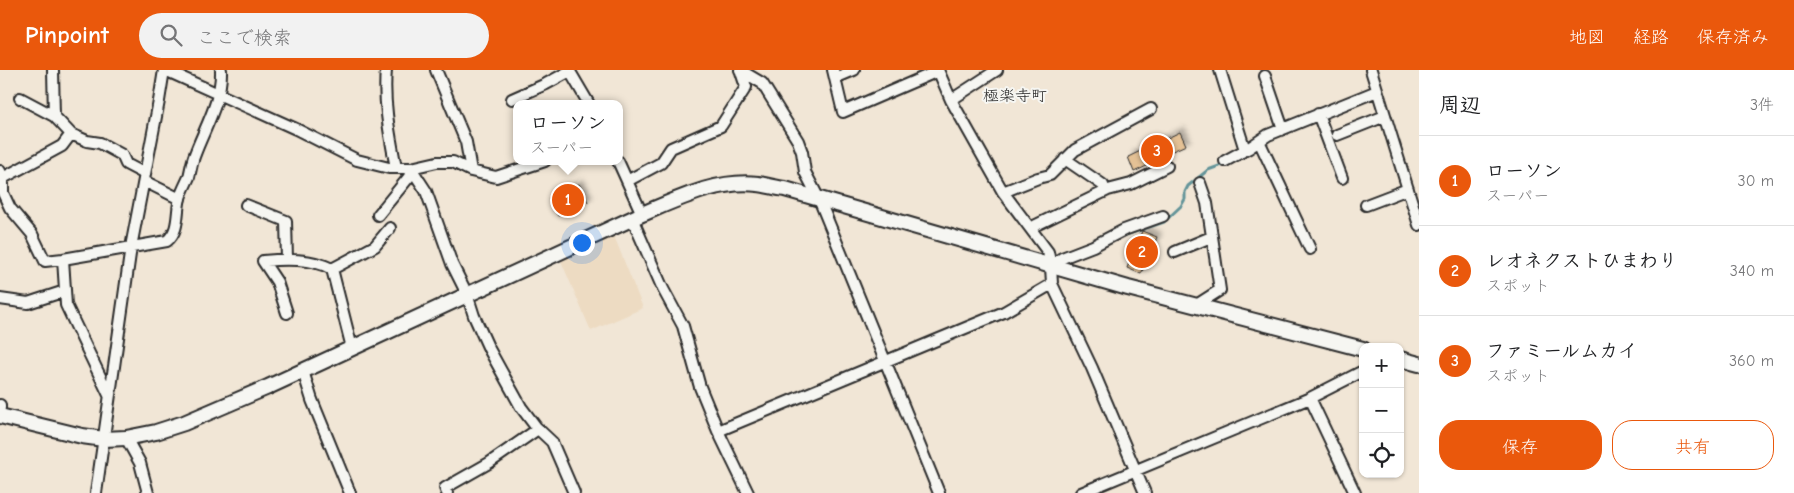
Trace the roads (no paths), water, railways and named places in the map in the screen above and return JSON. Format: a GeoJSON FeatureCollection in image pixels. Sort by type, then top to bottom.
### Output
{"type":"FeatureCollection","features":[{"type":"Feature","properties":{"kind":"street"},"geometry":{"type":"LineString","coordinates":[[54,70],[54,116]]}},
{"type":"Feature","properties":{"kind":"street"},"geometry":{"type":"LineString","coordinates":[[96,493],[131,247],[165,70],[296,129],[357,160],[388,168],[411,168],[437,162],[453,162],[471,171],[496,177],[533,165]]}},
{"type":"Feature","properties":{"kind":"street"},"geometry":{"type":"LineString","coordinates":[[71,134],[62,146],[1,174],[3,193],[10,208],[32,234],[45,260],[63,259],[167,241],[172,237],[177,223],[180,199],[189,177],[194,155],[219,94],[221,70]]}},
{"type":"Feature","properties":{"kind":"street"},"geometry":{"type":"LineString","coordinates":[[386,70],[388,123],[396,168]]}},
{"type":"Feature","properties":{"kind":"street"},"geometry":{"type":"LineString","coordinates":[[436,70],[466,142],[471,171]]}},
{"type":"Feature","properties":{"kind":"street"},"geometry":{"type":"LineString","coordinates":[[512,99],[546,84],[570,70],[587,100]]}},
{"type":"Feature","properties":{"kind":"street"},"geometry":{"type":"LineString","coordinates":[[854,70],[834,74],[843,112],[938,70],[952,100],[1003,192],[1048,252],[1052,284],[1092,368],[1145,493]]}},
{"type":"Feature","properties":{"kind":"street"},"geometry":{"type":"LineString","coordinates":[[952,100],[997,70]]}},
{"type":"Feature","properties":{"kind":"street"},"geometry":{"type":"LineString","coordinates":[[1220,70],[1245,150]]}},
{"type":"Feature","properties":{"kind":"street"},"geometry":{"type":"LineString","coordinates":[[1371,70],[1419,225]]}},
{"type":"Feature","properties":{"kind":"street"},"geometry":{"type":"LineString","coordinates":[[627,181],[661,163],[671,148],[721,126],[746,87],[740,71]]}},
{"type":"Feature","properties":{"kind":"street"},"geometry":{"type":"LineString","coordinates":[[740,71],[755,77],[762,83],[798,141],[806,172],[819,199],[939,493]]}},
{"type":"Feature","properties":{"kind":"street"},"geometry":{"type":"LineString","coordinates":[[1265,76],[1283,129]]}},
{"type":"Feature","properties":{"kind":"street"},"geometry":{"type":"LineString","coordinates":[[1225,161],[1268,135],[1377,91]]}},
{"type":"Feature","properties":{"kind":"street"},"geometry":{"type":"LineString","coordinates":[[20,98],[54,116],[71,134],[100,144],[122,155],[126,164],[144,178],[180,199]]}},
{"type":"Feature","properties":{"kind":"street"},"geometry":{"type":"LineString","coordinates":[[1003,192],[1050,175],[1075,150],[1151,109]]}},
{"type":"Feature","properties":{"kind":"street"},"geometry":{"type":"LineString","coordinates":[[1318,114],[1342,178]]}},
{"type":"Feature","properties":{"kind":"street"},"geometry":{"type":"LineString","coordinates":[[1336,135],[1385,116]]}},
{"type":"Feature","properties":{"kind":"street"},"geometry":{"type":"LineString","coordinates":[[1259,142],[1310,249]]}},
{"type":"Feature","properties":{"kind":"street"},"geometry":{"type":"LineString","coordinates":[[1065,159],[1103,185]]}},
{"type":"Feature","properties":{"kind":"street"},"geometry":{"type":"LineString","coordinates":[[620,165],[627,181],[637,216],[663,289],[683,326],[700,387],[718,431],[748,493]]}},
{"type":"Feature","properties":{"kind":"street"},"geometry":{"type":"LineString","coordinates":[[1030,228],[1089,205],[1108,190],[1133,188],[1167,166]]}},
{"type":"Feature","properties":{"kind":"street"},"geometry":{"type":"LineString","coordinates":[[378,215],[409,177],[411,168]]}},
{"type":"Feature","properties":{"kind":"street"},"geometry":{"type":"LineString","coordinates":[[411,168],[426,191],[452,264],[467,294],[474,316],[489,350],[521,407],[538,429],[552,442],[574,493]]}},
{"type":"Feature","properties":{"kind":"street"},"geometry":{"type":"LineString","coordinates":[[1195,306],[1220,290],[1211,237],[1202,205],[1200,183]]}},
{"type":"Feature","properties":{"kind":"street"},"geometry":{"type":"LineString","coordinates":[[0,416],[82,436],[104,439],[126,438],[156,432],[184,423],[302,371],[637,216],[698,190],[729,185],[756,184],[819,199],[1195,306],[1359,349]]}},
{"type":"Feature","properties":{"kind":"street"},"geometry":{"type":"LineString","coordinates":[[1366,204],[1408,189]]}},
{"type":"Feature","properties":{"kind":"street"},"geometry":{"type":"LineString","coordinates":[[246,205],[268,210],[286,221],[287,259]]}},
{"type":"Feature","properties":{"kind":"street"},"geometry":{"type":"LineString","coordinates":[[1051,266],[1062,258],[1093,246],[1106,234],[1124,230],[1163,216]]}},
{"type":"Feature","properties":{"kind":"street"},"geometry":{"type":"LineString","coordinates":[[332,269],[376,248],[390,228]]}},
{"type":"Feature","properties":{"kind":"street"},"geometry":{"type":"LineString","coordinates":[[1175,252],[1211,237]]}},
{"type":"Feature","properties":{"kind":"street"},"geometry":{"type":"LineString","coordinates":[[63,259],[66,305],[110,396]]}},
{"type":"Feature","properties":{"kind":"street"},"geometry":{"type":"LineString","coordinates":[[287,313],[277,282],[263,261],[287,259],[323,264],[332,269],[352,348]]}},
{"type":"Feature","properties":{"kind":"street"},"geometry":{"type":"LineString","coordinates":[[718,431],[1004,312],[1052,284]]}},
{"type":"Feature","properties":{"kind":"street"},"geometry":{"type":"LineString","coordinates":[[0,299],[28,303],[65,291]]}},
{"type":"Feature","properties":{"kind":"street"},"geometry":{"type":"LineString","coordinates":[[1404,360],[1419,362]]}},
{"type":"Feature","properties":{"kind":"street"},"geometry":{"type":"LineString","coordinates":[[302,371],[350,493]]}},
{"type":"Feature","properties":{"kind":"street"},"geometry":{"type":"LineString","coordinates":[[1081,493],[1310,398],[1359,373]]}},
{"type":"Feature","properties":{"kind":"street"},"geometry":{"type":"LineString","coordinates":[[1310,398],[1355,493]]}},
{"type":"Feature","properties":{"kind":"street"},"geometry":{"type":"LineString","coordinates":[[448,493],[445,488],[489,463],[538,429]]}},
{"type":"Feature","properties":{"kind":"street"},"geometry":{"type":"LineString","coordinates":[[126,438],[140,463],[148,493]]}},
{"type":"Feature","properties":{"kind":"waterway"},"geometry":{"type":"LineString","coordinates":[[1120,237],[1164,222],[1181,206],[1188,186],[1208,170],[1222,165]]}},
{"type":"Feature","properties":{"kind":"place","name":"ファミールムカイ"},"geometry":{"type":"Point","coordinates":[1157,151]}},
{"type":"Feature","properties":{"kind":"place","name":"ローソン"},"geometry":{"type":"Point","coordinates":[568,200]}},
{"type":"Feature","properties":{"kind":"place","name":"レオネクストひまわり"},"geometry":{"type":"Point","coordinates":[1142,252]}},
{"type":"Feature","properties":{"kind":"district","name":"極楽寺町"},"geometry":{"type":"Point","coordinates":[1015,96]}}]}
